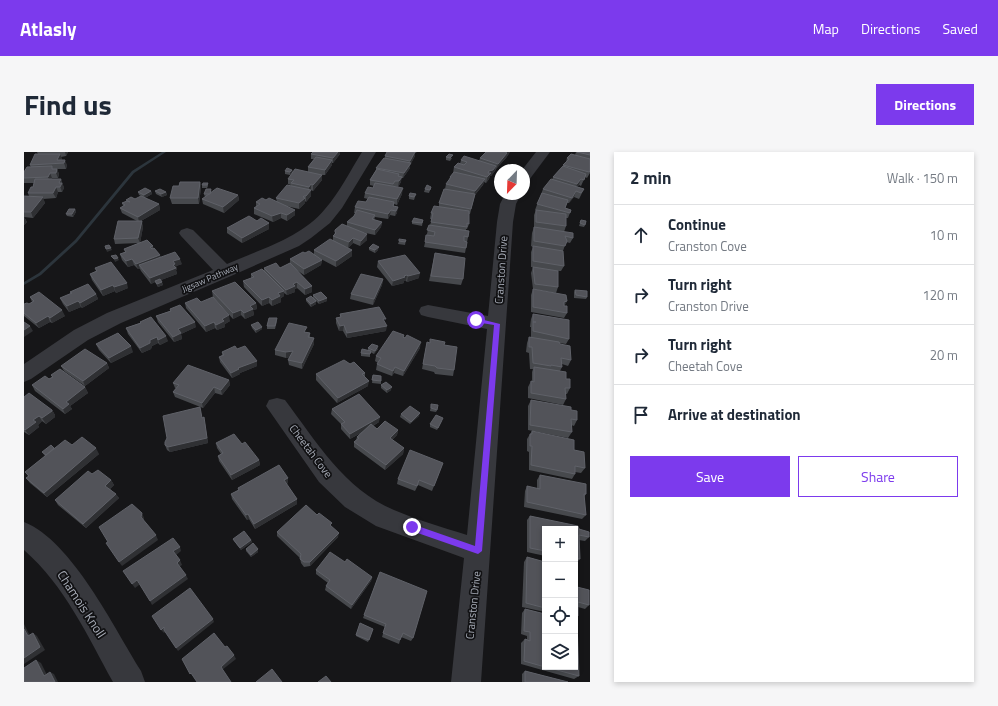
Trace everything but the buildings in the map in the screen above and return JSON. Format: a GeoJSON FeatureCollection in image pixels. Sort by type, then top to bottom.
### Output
{"type":"FeatureCollection","features":[{"type":"Feature","properties":{"kind":"street","name":"Jigsaw Pathway"},"geometry":{"type":"LineString","coordinates":[[24,374],[81,335],[114,318],[293,242],[319,224],[335,206],[369,152]]}},
{"type":"Feature","properties":{"kind":"street"},"geometry":{"type":"LineString","coordinates":[[530,170],[544,152]]}},
{"type":"Feature","properties":{"kind":"street","name":"Cranston Drive"},"geometry":{"type":"LineString","coordinates":[[466,682],[505,222],[510,200]]}},
{"type":"Feature","properties":{"kind":"street"},"geometry":{"type":"LineString","coordinates":[[187,233],[225,272]]}},
{"type":"Feature","properties":{"kind":"street"},"geometry":{"type":"LineString","coordinates":[[428,311],[497,324]]}},
{"type":"Feature","properties":{"kind":"street","name":"Cheetah Cove"},"geometry":{"type":"LineString","coordinates":[[277,406],[327,475],[354,499],[385,518],[478,551]]}},
{"type":"Feature","properties":{"kind":"street","name":"Chamois Knoll"},"geometry":{"type":"LineString","coordinates":[[24,534],[49,555],[71,581],[130,682]]}},
{"type":"Feature","properties":{"kind":"waterway"},"geometry":{"type":"LineString","coordinates":[[24,284],[40,274],[76,241],[133,172],[164,152]]}},
{"type":"Feature","properties":{"kind":"route"},"geometry":{"type":"LineString","coordinates":[[412,527],[478,551],[497,324],[476,320]]}}]}
